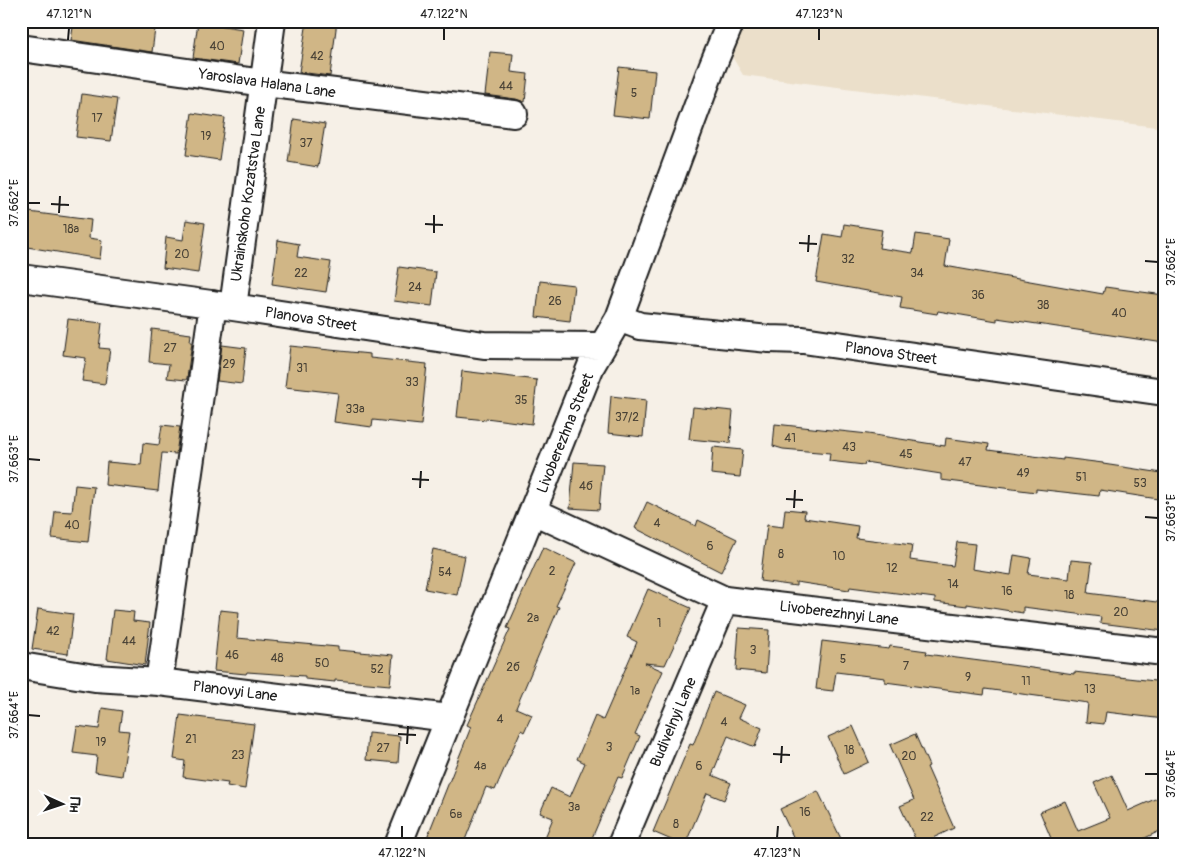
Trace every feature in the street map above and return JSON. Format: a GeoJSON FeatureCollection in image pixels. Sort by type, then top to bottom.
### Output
{"type":"FeatureCollection","features":[{"type":"Feature","properties":{"kind":"street","name":"Ukrainskoho Kozatstva Lane"},"geometry":{"type":"LineString","coordinates":[[159,682],[263,83],[272,21]]}},
{"type":"Feature","properties":{"kind":"street","name":"Livoberezhna Street"},"geometry":{"type":"LineString","coordinates":[[398,845],[591,366],[619,318],[712,67],[731,21]]}},
{"type":"Feature","properties":{"kind":"street","name":"Yaroslava Halana Lane"},"geometry":{"type":"LineString","coordinates":[[21,48],[263,83],[514,114]]}},
{"type":"Feature","properties":{"kind":"street","name":"Planova Street"},"geometry":{"type":"LineString","coordinates":[[21,278],[484,345],[602,346]]}},
{"type":"Feature","properties":{"kind":"street","name":"Planova Street"},"geometry":{"type":"LineString","coordinates":[[619,318],[640,326],[769,339],[804,340],[1164,392]]}},
{"type":"Feature","properties":{"kind":"street","name":"Livoberezhnyi Lane"},"geometry":{"type":"LineString","coordinates":[[533,512],[725,600],[1164,652]]}},
{"type":"Feature","properties":{"kind":"street","name":"Budivelnyi Lane"},"geometry":{"type":"LineString","coordinates":[[621,845],[725,600]]}},
{"type":"Feature","properties":{"kind":"street","name":"Planovyi Lane"},"geometry":{"type":"LineString","coordinates":[[21,666],[95,678],[159,682],[449,718]]}},
{"type":"Feature","properties":{"kind":"shaded area"},"geometry":{"type":"Polygon","coordinates":[[[741,21],[1164,21],[1164,128],[743,75],[728,50],[741,21]]]}},
{"type":"Feature","properties":{"kind":"building"},"geometry":{"type":"Polygon","coordinates":[[[74,21],[156,21],[152,52],[71,40],[74,21]]]}},
{"type":"Feature","properties":{"kind":"building"},"geometry":{"type":"Polygon","coordinates":[[[307,21],[337,21],[330,76],[299,72],[307,21]]]}},
{"type":"Feature","properties":{"kind":"building"},"geometry":{"type":"Polygon","coordinates":[[[198,22],[243,29],[238,64],[193,58],[198,22]]]}},
{"type":"Feature","properties":{"kind":"building"},"geometry":{"type":"Polygon","coordinates":[[[490,52],[513,54],[511,72],[528,74],[525,102],[485,95],[490,52]]]}},
{"type":"Feature","properties":{"kind":"building"},"geometry":{"type":"Polygon","coordinates":[[[619,67],[655,71],[650,119],[613,115],[619,67]]]}},
{"type":"Feature","properties":{"kind":"building"},"geometry":{"type":"Polygon","coordinates":[[[82,94],[117,99],[111,141],[76,137],[82,94]]]}},
{"type":"Feature","properties":{"kind":"building"},"geometry":{"type":"Polygon","coordinates":[[[192,113],[225,118],[219,160],[186,155],[192,113]]]}},
{"type":"Feature","properties":{"kind":"building"},"geometry":{"type":"Polygon","coordinates":[[[294,119],[325,124],[318,167],[288,162],[294,119]]]}},
{"type":"Feature","properties":{"kind":"building"},"geometry":{"type":"Polygon","coordinates":[[[21,211],[91,220],[89,238],[102,240],[100,259],[21,246],[21,211]]]}},
{"type":"Feature","properties":{"kind":"building"},"geometry":{"type":"Polygon","coordinates":[[[186,220],[205,223],[198,273],[163,268],[166,237],[183,240],[186,220]]]}},
{"type":"Feature","properties":{"kind":"building"},"geometry":{"type":"Polygon","coordinates":[[[844,224],[882,230],[879,248],[913,253],[916,234],[949,239],[945,266],[1103,294],[1105,287],[1164,295],[1164,343],[997,318],[997,321],[938,311],[937,314],[900,308],[902,297],[816,282],[824,234],[842,237],[844,224]]]}},
{"type":"Feature","properties":{"kind":"building"},"geometry":{"type":"Polygon","coordinates":[[[278,240],[299,244],[297,257],[331,262],[326,292],[272,284],[278,240]]]}},
{"type":"Feature","properties":{"kind":"building"},"geometry":{"type":"Polygon","coordinates":[[[399,267],[436,272],[432,306],[394,301],[399,267]]]}},
{"type":"Feature","properties":{"kind":"building"},"geometry":{"type":"Polygon","coordinates":[[[540,281],[574,285],[570,321],[536,317],[540,281]]]}},
{"type":"Feature","properties":{"kind":"building"},"geometry":{"type":"Polygon","coordinates":[[[68,319],[102,323],[99,348],[110,349],[105,384],[82,381],[86,358],[63,355],[68,319]]]}},
{"type":"Feature","properties":{"kind":"building"},"geometry":{"type":"Polygon","coordinates":[[[152,329],[191,334],[190,342],[192,342],[186,380],[167,378],[169,364],[149,362],[152,329]]]}},
{"type":"Feature","properties":{"kind":"building"},"geometry":{"type":"Polygon","coordinates":[[[222,345],[246,348],[242,384],[217,381],[222,345]]]}},
{"type":"Feature","properties":{"kind":"building"},"geometry":{"type":"Polygon","coordinates":[[[290,346],[370,354],[370,358],[427,364],[421,425],[373,420],[372,427],[334,422],[338,393],[285,387],[290,346]]]}},
{"type":"Feature","properties":{"kind":"building"},"geometry":{"type":"Polygon","coordinates":[[[462,371],[537,380],[532,424],[486,418],[486,420],[457,417],[462,371]]]}},
{"type":"Feature","properties":{"kind":"building"},"geometry":{"type":"Polygon","coordinates":[[[611,396],[646,400],[643,437],[608,433],[611,396]]]}},
{"type":"Feature","properties":{"kind":"building"},"geometry":{"type":"Polygon","coordinates":[[[693,407],[733,411],[730,443],[689,439],[693,407]]]}},
{"type":"Feature","properties":{"kind":"building"},"geometry":{"type":"Polygon","coordinates":[[[775,424],[868,434],[945,446],[946,438],[989,444],[988,450],[1063,460],[1063,458],[1103,463],[1162,473],[1158,499],[1100,490],[1099,496],[1036,489],[1036,492],[941,480],[941,474],[865,462],[864,465],[829,461],[830,453],[783,449],[773,446],[775,424]]]}},
{"type":"Feature","properties":{"kind":"building"},"geometry":{"type":"Polygon","coordinates":[[[162,425],[180,427],[176,454],[162,453],[158,491],[105,485],[107,462],[141,465],[143,443],[159,445],[162,425]]]}},
{"type":"Feature","properties":{"kind":"building"},"geometry":{"type":"Polygon","coordinates":[[[713,447],[743,450],[740,477],[711,474],[713,447]]]}},
{"type":"Feature","properties":{"kind":"building"},"geometry":{"type":"Polygon","coordinates":[[[574,462],[603,464],[599,510],[570,508],[574,462]]]}},
{"type":"Feature","properties":{"kind":"building"},"geometry":{"type":"Polygon","coordinates":[[[75,485],[94,487],[88,542],[52,538],[55,511],[72,512],[75,485]]]}},
{"type":"Feature","properties":{"kind":"building"},"geometry":{"type":"Polygon","coordinates":[[[647,502],[696,526],[698,520],[737,539],[721,572],[635,528],[647,502]]]}},
{"type":"Feature","properties":{"kind":"building"},"geometry":{"type":"Polygon","coordinates":[[[785,509],[805,511],[804,518],[858,526],[856,538],[912,545],[910,560],[953,566],[957,542],[975,544],[972,569],[1011,575],[1014,555],[1031,558],[1028,574],[1069,579],[1071,560],[1092,562],[1088,593],[1164,603],[1164,631],[1100,623],[1101,617],[1023,607],[1023,613],[967,604],[967,606],[935,602],[935,598],[850,587],[849,590],[796,582],[796,586],[760,581],[767,525],[783,527],[785,509]]]}},
{"type":"Feature","properties":{"kind":"building"},"geometry":{"type":"Polygon","coordinates":[[[543,547],[576,563],[556,606],[559,607],[516,708],[532,715],[524,732],[521,730],[495,790],[486,787],[463,845],[424,845],[471,727],[467,725],[510,629],[507,628],[543,547]]]}},
{"type":"Feature","properties":{"kind":"building"},"geometry":{"type":"Polygon","coordinates":[[[433,549],[465,556],[457,595],[425,589],[433,549]]]}},
{"type":"Feature","properties":{"kind":"building"},"geometry":{"type":"Polygon","coordinates":[[[648,589],[691,608],[665,665],[645,663],[663,671],[635,734],[640,736],[622,778],[618,777],[589,845],[542,845],[553,818],[540,813],[551,788],[570,797],[585,763],[577,759],[595,716],[603,720],[637,642],[627,637],[648,589]]]}},
{"type":"Feature","properties":{"kind":"building"},"geometry":{"type":"Polygon","coordinates":[[[38,609],[73,614],[68,654],[32,649],[38,609]]]}},
{"type":"Feature","properties":{"kind":"building"},"geometry":{"type":"Polygon","coordinates":[[[113,610],[134,612],[133,621],[150,623],[145,665],[107,659],[113,610]]]}},
{"type":"Feature","properties":{"kind":"building"},"geometry":{"type":"Polygon","coordinates":[[[220,610],[239,612],[237,638],[338,647],[338,650],[393,655],[390,685],[305,679],[305,676],[214,671],[220,610]]]}},
{"type":"Feature","properties":{"kind":"building"},"geometry":{"type":"Polygon","coordinates":[[[739,628],[769,630],[766,673],[736,670],[739,628]]]}},
{"type":"Feature","properties":{"kind":"building"},"geometry":{"type":"Polygon","coordinates":[[[822,641],[889,649],[890,646],[927,651],[926,654],[1074,674],[1074,672],[1164,682],[1164,719],[1106,712],[1104,724],[1086,722],[1088,703],[985,689],[984,695],[885,682],[885,678],[836,672],[833,691],[816,689],[822,641]]]}},
{"type":"Feature","properties":{"kind":"building"},"geometry":{"type":"Polygon","coordinates":[[[714,692],[745,705],[739,718],[762,728],[755,747],[728,736],[712,775],[731,783],[724,800],[707,793],[685,845],[683,845],[653,832],[690,744],[693,745],[714,692]]]}},
{"type":"Feature","properties":{"kind":"building"},"geometry":{"type":"Polygon","coordinates":[[[102,708],[122,711],[119,730],[129,731],[122,776],[95,772],[97,756],[73,753],[77,726],[99,729],[102,708]]]}},
{"type":"Feature","properties":{"kind":"building"},"geometry":{"type":"Polygon","coordinates":[[[180,715],[254,724],[245,789],[227,786],[228,783],[183,777],[185,761],[174,759],[180,715]]]}},
{"type":"Feature","properties":{"kind":"building"},"geometry":{"type":"Polygon","coordinates":[[[853,726],[869,762],[844,774],[828,737],[853,726]]]}},
{"type":"Feature","properties":{"kind":"building"},"geometry":{"type":"Polygon","coordinates":[[[368,733],[400,736],[398,763],[366,760],[368,733]]]}},
{"type":"Feature","properties":{"kind":"building"},"geometry":{"type":"Polygon","coordinates":[[[915,734],[929,766],[927,767],[954,828],[918,845],[900,806],[914,800],[890,745],[915,734]]]}},
{"type":"Feature","properties":{"kind":"building"},"geometry":{"type":"Polygon","coordinates":[[[1112,775],[1128,811],[1164,795],[1164,829],[1130,845],[1048,845],[1053,843],[1040,812],[1065,801],[1078,831],[1110,818],[1094,783],[1112,775]]]}},
{"type":"Feature","properties":{"kind":"building"},"geometry":{"type":"Polygon","coordinates":[[[818,791],[844,845],[797,845],[780,809],[818,791]]]}}]}
